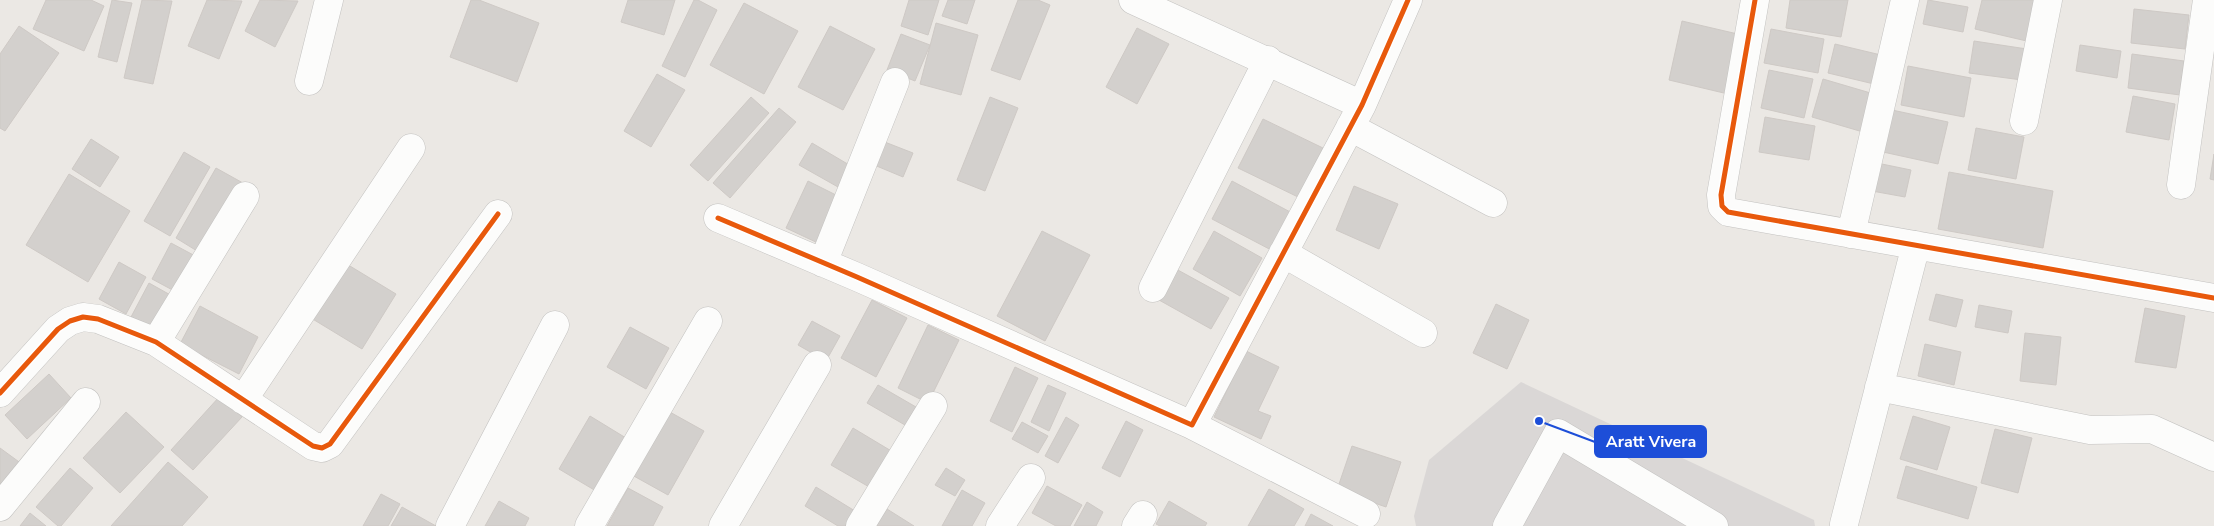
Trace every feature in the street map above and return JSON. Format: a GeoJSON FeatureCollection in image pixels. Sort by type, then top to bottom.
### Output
{"type":"FeatureCollection","features":[{"type":"Feature","properties":{"kind":"street"},"geometry":{"type":"LineString","coordinates":[[309,81],[329,0]]}},
{"type":"Feature","properties":{"kind":"street"},"geometry":{"type":"LineString","coordinates":[[1133,0],[1268,60],[1494,203]]}},
{"type":"Feature","properties":{"kind":"street"},"geometry":{"type":"LineString","coordinates":[[1192,425],[1356,116],[1408,0]]}},
{"type":"Feature","properties":{"kind":"street"},"geometry":{"type":"LineString","coordinates":[[1754,0],[1720,195],[1722,206],[1728,212],[2214,298]]}},
{"type":"Feature","properties":{"kind":"street"},"geometry":{"type":"LineString","coordinates":[[1852,234],[1905,0]]}},
{"type":"Feature","properties":{"kind":"street"},"geometry":{"type":"LineString","coordinates":[[2024,121],[2048,0]]}},
{"type":"Feature","properties":{"kind":"street"},"geometry":{"type":"LineString","coordinates":[[2181,185],[2207,0]]}},
{"type":"Feature","properties":{"kind":"street"},"geometry":{"type":"LineString","coordinates":[[1153,288],[1268,60]]}},
{"type":"Feature","properties":{"kind":"street"},"geometry":{"type":"LineString","coordinates":[[824,263],[895,82]]}},
{"type":"Feature","properties":{"kind":"street"},"geometry":{"type":"LineString","coordinates":[[243,400],[410,148]]}},
{"type":"Feature","properties":{"kind":"street"},"geometry":{"type":"LineString","coordinates":[[156,342],[245,196]]}},
{"type":"Feature","properties":{"kind":"street"},"geometry":{"type":"LineString","coordinates":[[0,393],[58,329],[70,321],[83,317],[98,319],[156,342],[313,446],[322,448],[330,444],[498,214]]}},
{"type":"Feature","properties":{"kind":"street"},"geometry":{"type":"LineString","coordinates":[[718,218],[1192,425],[1366,514]]}},
{"type":"Feature","properties":{"kind":"street"},"geometry":{"type":"LineString","coordinates":[[1844,524],[1916,245]]}},
{"type":"Feature","properties":{"kind":"street"},"geometry":{"type":"LineString","coordinates":[[1283,253],[1423,333]]}},
{"type":"Feature","properties":{"kind":"street"},"geometry":{"type":"LineString","coordinates":[[589,526],[708,321]]}},
{"type":"Feature","properties":{"kind":"street"},"geometry":{"type":"LineString","coordinates":[[450,526],[555,325]]}},
{"type":"Feature","properties":{"kind":"street"},"geometry":{"type":"LineString","coordinates":[[723,526],[817,365]]}},
{"type":"Feature","properties":{"kind":"street"},"geometry":{"type":"LineString","coordinates":[[1879,387],[2090,430],[2152,429],[2214,457]]}},
{"type":"Feature","properties":{"kind":"street"},"geometry":{"type":"LineString","coordinates":[[0,507],[86,402]]}},
{"type":"Feature","properties":{"kind":"street"},"geometry":{"type":"LineString","coordinates":[[860,526],[934,406]]}},
{"type":"Feature","properties":{"kind":"street"},"geometry":{"type":"LineString","coordinates":[[1507,526],[1558,434],[1714,526]]}},
{"type":"Feature","properties":{"kind":"street"},"geometry":{"type":"LineString","coordinates":[[1000,526],[1031,478]]}},
{"type":"Feature","properties":{"kind":"shaded area"},"geometry":{"type":"Polygon","coordinates":[[[1521,382],[1814,520],[1815,526],[1416,526],[1414,516],[1429,460],[1521,382]]]}},
{"type":"Feature","properties":{"kind":"building"},"geometry":{"type":"Polygon","coordinates":[[[46,0],[91,0],[104,6],[84,51],[33,29],[46,0]]]}},
{"type":"Feature","properties":{"kind":"building"},"geometry":{"type":"Polygon","coordinates":[[[112,0],[132,3],[117,62],[98,57],[112,0]]]}},
{"type":"Feature","properties":{"kind":"building"},"geometry":{"type":"Polygon","coordinates":[[[142,0],[172,1],[153,84],[124,78],[142,0]]]}},
{"type":"Feature","properties":{"kind":"building"},"geometry":{"type":"Polygon","coordinates":[[[207,0],[242,1],[219,59],[188,46],[207,0]]]}},
{"type":"Feature","properties":{"kind":"building"},"geometry":{"type":"Polygon","coordinates":[[[260,0],[298,1],[275,47],[245,31],[260,0]]]}},
{"type":"Feature","properties":{"kind":"building"},"geometry":{"type":"Polygon","coordinates":[[[471,0],[479,0],[539,23],[517,82],[450,57],[471,0]]]}},
{"type":"Feature","properties":{"kind":"building"},"geometry":{"type":"Polygon","coordinates":[[[628,0],[675,0],[664,35],[621,22],[628,0]]]}},
{"type":"Feature","properties":{"kind":"building"},"geometry":{"type":"Polygon","coordinates":[[[694,0],[698,0],[717,10],[685,77],[662,66],[694,0]]]}},
{"type":"Feature","properties":{"kind":"building"},"geometry":{"type":"Polygon","coordinates":[[[909,0],[939,0],[928,35],[901,26],[909,0]]]}},
{"type":"Feature","properties":{"kind":"building"},"geometry":{"type":"Polygon","coordinates":[[[948,0],[975,0],[967,24],[942,16],[948,0]]]}},
{"type":"Feature","properties":{"kind":"building"},"geometry":{"type":"Polygon","coordinates":[[[1018,0],[1038,0],[1050,5],[1020,80],[991,70],[1018,0]]]}},
{"type":"Feature","properties":{"kind":"building"},"geometry":{"type":"Polygon","coordinates":[[[1790,0],[1848,0],[1841,37],[1786,28],[1790,0]]]}},
{"type":"Feature","properties":{"kind":"building"},"geometry":{"type":"Polygon","coordinates":[[[1928,0],[1968,7],[1963,32],[1923,24],[1928,0]]]}},
{"type":"Feature","properties":{"kind":"building"},"geometry":{"type":"Polygon","coordinates":[[[1982,0],[2041,0],[2031,42],[1975,29],[1982,0]]]}},
{"type":"Feature","properties":{"kind":"building"},"geometry":{"type":"Polygon","coordinates":[[[744,3],[798,31],[764,94],[710,65],[744,3]]]}},
{"type":"Feature","properties":{"kind":"building"},"geometry":{"type":"Polygon","coordinates":[[[2134,9],[2189,15],[2185,49],[2131,43],[2134,9]]]}},
{"type":"Feature","properties":{"kind":"building"},"geometry":{"type":"Polygon","coordinates":[[[1682,21],[1742,35],[1728,94],[1669,80],[1682,21]]]}},
{"type":"Feature","properties":{"kind":"building"},"geometry":{"type":"Polygon","coordinates":[[[936,23],[978,35],[961,95],[920,84],[936,23]]]}},
{"type":"Feature","properties":{"kind":"building"},"geometry":{"type":"Polygon","coordinates":[[[19,26],[59,53],[5,131],[0,128],[0,54],[19,26]]]}},
{"type":"Feature","properties":{"kind":"building"},"geometry":{"type":"Polygon","coordinates":[[[830,26],[875,49],[843,110],[798,87],[830,26]]]}},
{"type":"Feature","properties":{"kind":"building"},"geometry":{"type":"Polygon","coordinates":[[[1137,28],[1169,44],[1137,104],[1106,87],[1137,28]]]}},
{"type":"Feature","properties":{"kind":"building"},"geometry":{"type":"Polygon","coordinates":[[[1771,29],[1824,39],[1818,73],[1764,63],[1771,29]]]}},
{"type":"Feature","properties":{"kind":"building"},"geometry":{"type":"Polygon","coordinates":[[[901,34],[930,45],[915,81],[887,70],[901,34]]]}},
{"type":"Feature","properties":{"kind":"building"},"geometry":{"type":"Polygon","coordinates":[[[1974,41],[2027,49],[2022,80],[1969,73],[1974,41]]]}},
{"type":"Feature","properties":{"kind":"building"},"geometry":{"type":"Polygon","coordinates":[[[1835,44],[1881,55],[1874,84],[1828,73],[1835,44]]]}},
{"type":"Feature","properties":{"kind":"building"},"geometry":{"type":"Polygon","coordinates":[[[2080,45],[2121,51],[2117,78],[2076,71],[2080,45]]]}},
{"type":"Feature","properties":{"kind":"building"},"geometry":{"type":"Polygon","coordinates":[[[2132,54],[2184,61],[2180,95],[2128,88],[2132,54]]]}},
{"type":"Feature","properties":{"kind":"building"},"geometry":{"type":"Polygon","coordinates":[[[1908,66],[1971,78],[1964,117],[1901,105],[1908,66]]]}},
{"type":"Feature","properties":{"kind":"building"},"geometry":{"type":"Polygon","coordinates":[[[1769,70],[1813,79],[1804,118],[1761,108],[1769,70]]]}},
{"type":"Feature","properties":{"kind":"building"},"geometry":{"type":"Polygon","coordinates":[[[657,74],[685,90],[651,147],[624,131],[657,74]]]}},
{"type":"Feature","properties":{"kind":"building"},"geometry":{"type":"Polygon","coordinates":[[[1823,79],[1874,94],[1863,132],[1812,117],[1823,79]]]}},
{"type":"Feature","properties":{"kind":"building"},"geometry":{"type":"Polygon","coordinates":[[[2133,96],[2175,104],[2169,140],[2126,132],[2133,96]]]}},
{"type":"Feature","properties":{"kind":"building"},"geometry":{"type":"Polygon","coordinates":[[[751,97],[769,113],[708,181],[690,165],[751,97]]]}},
{"type":"Feature","properties":{"kind":"building"},"geometry":{"type":"Polygon","coordinates":[[[990,97],[1018,108],[985,191],[957,180],[990,97]]]}},
{"type":"Feature","properties":{"kind":"building"},"geometry":{"type":"Polygon","coordinates":[[[779,108],[796,122],[730,198],[713,183],[779,108]]]}},
{"type":"Feature","properties":{"kind":"building"},"geometry":{"type":"Polygon","coordinates":[[[1892,110],[1948,122],[1938,164],[1883,152],[1892,110]]]}},
{"type":"Feature","properties":{"kind":"building"},"geometry":{"type":"Polygon","coordinates":[[[1765,117],[1815,126],[1809,160],[1759,152],[1765,117]]]}},
{"type":"Feature","properties":{"kind":"building"},"geometry":{"type":"Polygon","coordinates":[[[1263,119],[1323,148],[1298,197],[1238,168],[1263,119]]]}},
{"type":"Feature","properties":{"kind":"building"},"geometry":{"type":"Polygon","coordinates":[[[1976,128],[2024,137],[2016,179],[1968,170],[1976,128]]]}},
{"type":"Feature","properties":{"kind":"building"},"geometry":{"type":"Polygon","coordinates":[[[91,139],[119,157],[100,187],[72,169],[91,139]]]}},
{"type":"Feature","properties":{"kind":"building"},"geometry":{"type":"Polygon","coordinates":[[[877,139],[913,153],[903,177],[867,162],[877,139]]]}},
{"type":"Feature","properties":{"kind":"building"},"geometry":{"type":"Polygon","coordinates":[[[812,143],[851,166],[838,187],[799,165],[812,143]]]}},
{"type":"Feature","properties":{"kind":"building"},"geometry":{"type":"Polygon","coordinates":[[[184,152],[210,167],[170,236],[144,221],[184,152]]]}},
{"type":"Feature","properties":{"kind":"building"},"geometry":{"type":"Polygon","coordinates":[[[2214,154],[2214,180],[2210,179],[2214,154]]]}},
{"type":"Feature","properties":{"kind":"building"},"geometry":{"type":"Polygon","coordinates":[[[1877,163],[1911,170],[1905,197],[1872,191],[1877,163]]]}},
{"type":"Feature","properties":{"kind":"building"},"geometry":{"type":"Polygon","coordinates":[[[216,168],[243,183],[202,254],[176,238],[216,168]]]}},
{"type":"Feature","properties":{"kind":"building"},"geometry":{"type":"Polygon","coordinates":[[[1949,172],[2053,191],[2043,248],[1938,229],[1949,172]]]}},
{"type":"Feature","properties":{"kind":"building"},"geometry":{"type":"Polygon","coordinates":[[[69,174],[130,211],[88,282],[26,245],[69,174]]]}},
{"type":"Feature","properties":{"kind":"building"},"geometry":{"type":"Polygon","coordinates":[[[808,181],[842,198],[820,244],[786,228],[808,181]]]}},
{"type":"Feature","properties":{"kind":"building"},"geometry":{"type":"Polygon","coordinates":[[[1232,181],[1294,214],[1275,252],[1212,219],[1232,181]]]}},
{"type":"Feature","properties":{"kind":"building"},"geometry":{"type":"Polygon","coordinates":[[[1354,186],[1398,204],[1379,249],[1336,230],[1354,186]]]}},
{"type":"Feature","properties":{"kind":"building"},"geometry":{"type":"Polygon","coordinates":[[[1042,231],[1090,255],[1045,341],[997,316],[1042,231]]]}},
{"type":"Feature","properties":{"kind":"building"},"geometry":{"type":"Polygon","coordinates":[[[1214,231],[1262,258],[1240,296],[1193,269],[1214,231]]]}},
{"type":"Feature","properties":{"kind":"building"},"geometry":{"type":"Polygon","coordinates":[[[171,243],[199,258],[180,294],[152,279],[171,243]]]}},
{"type":"Feature","properties":{"kind":"building"},"geometry":{"type":"Polygon","coordinates":[[[119,262],[146,277],[126,314],[99,299],[119,262]]]}},
{"type":"Feature","properties":{"kind":"building"},"geometry":{"type":"Polygon","coordinates":[[[345,263],[396,294],[362,349],[311,318],[345,263]]]}},
{"type":"Feature","properties":{"kind":"building"},"geometry":{"type":"Polygon","coordinates":[[[1176,269],[1229,298],[1211,329],[1159,300],[1176,269]]]}},
{"type":"Feature","properties":{"kind":"building"},"geometry":{"type":"Polygon","coordinates":[[[149,283],[174,297],[155,331],[131,317],[149,283]]]}},
{"type":"Feature","properties":{"kind":"building"},"geometry":{"type":"Polygon","coordinates":[[[1936,294],[1963,300],[1956,327],[1929,320],[1936,294]]]}},
{"type":"Feature","properties":{"kind":"building"},"geometry":{"type":"Polygon","coordinates":[[[872,300],[907,318],[876,377],[841,358],[872,300]]]}},
{"type":"Feature","properties":{"kind":"building"},"geometry":{"type":"Polygon","coordinates":[[[1496,304],[1529,320],[1507,369],[1473,353],[1496,304]]]}},
{"type":"Feature","properties":{"kind":"building"},"geometry":{"type":"Polygon","coordinates":[[[1979,305],[2012,311],[2008,333],[1975,327],[1979,305]]]}},
{"type":"Feature","properties":{"kind":"building"},"geometry":{"type":"Polygon","coordinates":[[[200,306],[258,337],[239,374],[180,344],[200,306]]]}},
{"type":"Feature","properties":{"kind":"building"},"geometry":{"type":"Polygon","coordinates":[[[2145,308],[2185,316],[2176,368],[2135,362],[2145,308]]]}},
{"type":"Feature","properties":{"kind":"building"},"geometry":{"type":"Polygon","coordinates":[[[812,321],[840,336],[826,361],[798,345],[812,321]]]}},
{"type":"Feature","properties":{"kind":"building"},"geometry":{"type":"Polygon","coordinates":[[[928,325],[959,340],[928,403],[898,388],[928,325]]]}},
{"type":"Feature","properties":{"kind":"building"},"geometry":{"type":"Polygon","coordinates":[[[630,327],[669,348],[646,389],[607,367],[630,327]]]}},
{"type":"Feature","properties":{"kind":"building"},"geometry":{"type":"Polygon","coordinates":[[[2025,333],[2061,337],[2056,385],[2020,381],[2025,333]]]}},
{"type":"Feature","properties":{"kind":"building"},"geometry":{"type":"Polygon","coordinates":[[[1925,344],[1961,352],[1954,385],[1918,376],[1925,344]]]}},
{"type":"Feature","properties":{"kind":"building"},"geometry":{"type":"Polygon","coordinates":[[[1246,351],[1279,367],[1258,411],[1271,416],[1261,439],[1214,417],[1246,351]]]}},
{"type":"Feature","properties":{"kind":"building"},"geometry":{"type":"Polygon","coordinates":[[[1015,367],[1038,378],[1012,432],[990,421],[1015,367]]]}},
{"type":"Feature","properties":{"kind":"building"},"geometry":{"type":"Polygon","coordinates":[[[49,374],[71,398],[27,439],[5,415],[49,374]]]}},
{"type":"Feature","properties":{"kind":"building"},"geometry":{"type":"Polygon","coordinates":[[[878,385],[916,407],[905,425],[867,403],[878,385]]]}},
{"type":"Feature","properties":{"kind":"building"},"geometry":{"type":"Polygon","coordinates":[[[1048,385],[1066,393],[1049,431],[1031,422],[1048,385]]]}},
{"type":"Feature","properties":{"kind":"building"},"geometry":{"type":"Polygon","coordinates":[[[220,396],[242,417],[193,470],[171,450],[220,396]]]}},
{"type":"Feature","properties":{"kind":"building"},"geometry":{"type":"Polygon","coordinates":[[[668,411],[704,431],[668,495],[632,475],[668,411]]]}},
{"type":"Feature","properties":{"kind":"building"},"geometry":{"type":"Polygon","coordinates":[[[126,412],[164,447],[120,493],[83,458],[126,412]]]}},
{"type":"Feature","properties":{"kind":"building"},"geometry":{"type":"Polygon","coordinates":[[[590,416],[626,438],[596,491],[559,469],[590,416]]]}},
{"type":"Feature","properties":{"kind":"building"},"geometry":{"type":"Polygon","coordinates":[[[1913,416],[1950,427],[1937,470],[1900,459],[1913,416]]]}},
{"type":"Feature","properties":{"kind":"building"},"geometry":{"type":"Polygon","coordinates":[[[1066,417],[1079,425],[1058,463],[1045,456],[1066,417]]]}},
{"type":"Feature","properties":{"kind":"building"},"geometry":{"type":"Polygon","coordinates":[[[1126,421],[1143,430],[1120,477],[1102,468],[1126,421]]]}},
{"type":"Feature","properties":{"kind":"building"},"geometry":{"type":"Polygon","coordinates":[[[1022,422],[1048,436],[1038,453],[1012,439],[1022,422]]]}},
{"type":"Feature","properties":{"kind":"building"},"geometry":{"type":"Polygon","coordinates":[[[853,428],[893,452],[871,488],[831,465],[853,428]]]}},
{"type":"Feature","properties":{"kind":"building"},"geometry":{"type":"Polygon","coordinates":[[[1995,429],[2032,438],[2018,493],[1981,483],[1995,429]]]}},
{"type":"Feature","properties":{"kind":"building"},"geometry":{"type":"Polygon","coordinates":[[[1352,446],[1401,462],[1386,507],[1337,490],[1352,446]]]}},
{"type":"Feature","properties":{"kind":"building"},"geometry":{"type":"Polygon","coordinates":[[[0,448],[26,467],[0,501],[0,448]]]}},
{"type":"Feature","properties":{"kind":"building"},"geometry":{"type":"Polygon","coordinates":[[[168,462],[208,497],[182,526],[111,526],[168,462]]]}},
{"type":"Feature","properties":{"kind":"building"},"geometry":{"type":"Polygon","coordinates":[[[1906,466],[1977,487],[1968,519],[1897,498],[1906,466]]]}},
{"type":"Feature","properties":{"kind":"building"},"geometry":{"type":"Polygon","coordinates":[[[70,468],[93,488],[61,526],[58,526],[36,507],[70,468]]]}},
{"type":"Feature","properties":{"kind":"building"},"geometry":{"type":"Polygon","coordinates":[[[946,468],[965,480],[955,496],[935,485],[946,468]]]}},
{"type":"Feature","properties":{"kind":"building"},"geometry":{"type":"Polygon","coordinates":[[[1047,486],[1082,505],[1070,526],[1056,526],[1032,513],[1047,486]]]}},
{"type":"Feature","properties":{"kind":"building"},"geometry":{"type":"Polygon","coordinates":[[[816,487],[855,511],[846,526],[838,526],[805,506],[816,487]]]}},
{"type":"Feature","properties":{"kind":"building"},"geometry":{"type":"Polygon","coordinates":[[[628,488],[663,507],[653,526],[607,526],[628,488]]]}},
{"type":"Feature","properties":{"kind":"building"},"geometry":{"type":"Polygon","coordinates":[[[1269,489],[1304,509],[1294,526],[1248,526],[1269,489]]]}},
{"type":"Feature","properties":{"kind":"building"},"geometry":{"type":"Polygon","coordinates":[[[962,490],[985,503],[972,526],[942,526],[962,490]]]}},
{"type":"Feature","properties":{"kind":"building"},"geometry":{"type":"Polygon","coordinates":[[[381,494],[400,504],[388,526],[363,526],[381,494]]]}},
{"type":"Feature","properties":{"kind":"building"},"geometry":{"type":"Polygon","coordinates":[[[499,501],[529,518],[525,526],[485,526],[499,501]]]}},
{"type":"Feature","properties":{"kind":"building"},"geometry":{"type":"Polygon","coordinates":[[[1169,501],[1207,523],[1205,526],[1160,526],[1156,524],[1169,501]]]}},
{"type":"Feature","properties":{"kind":"building"},"geometry":{"type":"Polygon","coordinates":[[[1087,502],[1103,512],[1096,526],[1074,526],[1087,502]]]}},
{"type":"Feature","properties":{"kind":"building"},"geometry":{"type":"Polygon","coordinates":[[[402,507],[436,526],[391,526],[402,507]]]}},
{"type":"Feature","properties":{"kind":"building"},"geometry":{"type":"Polygon","coordinates":[[[887,509],[914,526],[876,526],[887,509]]]}},
{"type":"Feature","properties":{"kind":"building"},"geometry":{"type":"Polygon","coordinates":[[[30,513],[46,526],[20,526],[30,513]]]}},
{"type":"Feature","properties":{"kind":"building"},"geometry":{"type":"Polygon","coordinates":[[[1311,514],[1333,526],[1305,526],[1311,514]]]}},
{"type":"Feature","properties":{"kind":"cycle path"},"geometry":{"type":"LineString","coordinates":[[718,218],[857,277],[1192,425],[1362,105],[1408,0]]}},
{"type":"Feature","properties":{"kind":"cycle path"},"geometry":{"type":"LineString","coordinates":[[1755,0],[1721,195],[1722,206],[1728,212],[2214,298]]}},
{"type":"Feature","properties":{"kind":"cycle path"},"geometry":{"type":"LineString","coordinates":[[0,393],[58,329],[70,321],[83,317],[98,319],[156,342],[313,446],[322,448],[330,444],[498,214]]}},
{"type":"Feature","properties":{"kind":"place","name":"Aratt Vivera"},"geometry":{"type":"Point","coordinates":[1539,421]}}]}
